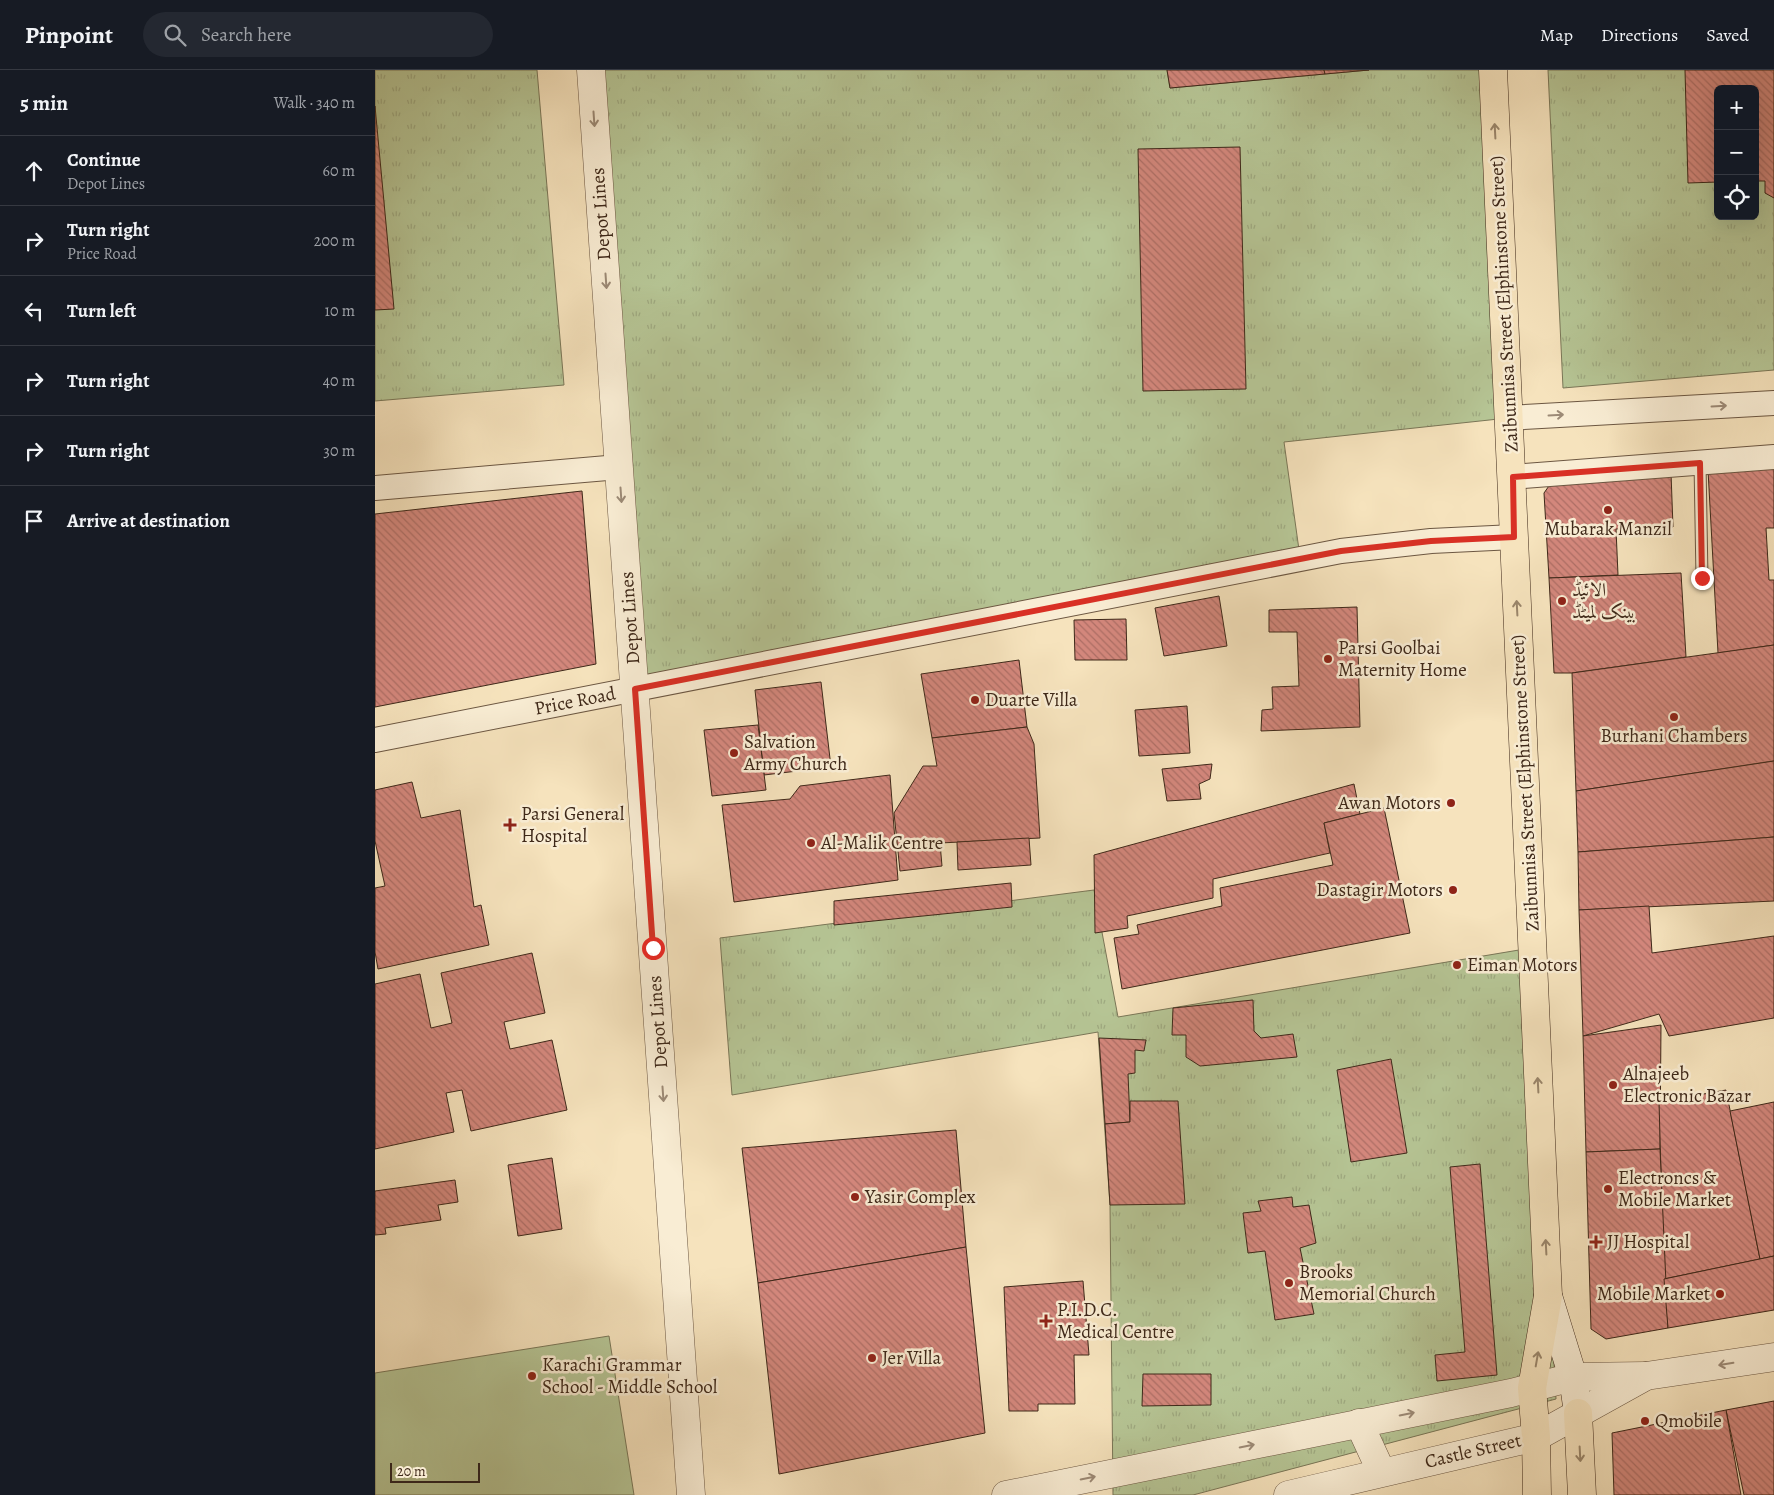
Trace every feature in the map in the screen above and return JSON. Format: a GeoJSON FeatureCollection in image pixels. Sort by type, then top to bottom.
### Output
{"type":"FeatureCollection","features":[{"type":"Feature","properties":{"kind":"main road","name":"Zaibunnisa Street (Elphinstone Street)"},"geometry":{"type":"LineString","coordinates":[[1493,70],[1508,418],[1513,477],[1514,537],[1548,1296],[1532,1388],[1536,1436],[1537,1495]]}},
{"type":"Feature","properties":{"kind":"main road"},"geometry":{"type":"LineString","coordinates":[[1578,1413],[1582,1495]]}},
{"type":"Feature","properties":{"kind":"street","name":"Depot Lines"},"geometry":{"type":"LineString","coordinates":[[591,70],[691,1495]]}},
{"type":"Feature","properties":{"kind":"street"},"geometry":{"type":"LineString","coordinates":[[1508,418],[1774,403]]}},
{"type":"Feature","properties":{"kind":"street"},"geometry":{"type":"LineString","coordinates":[[1513,477],[1774,457]]}},
{"type":"Feature","properties":{"kind":"street"},"geometry":{"type":"LineString","coordinates":[[375,488],[619,467]]}},
{"type":"Feature","properties":{"kind":"street","name":"Price Road"},"geometry":{"type":"LineString","coordinates":[[375,740],[1341,551],[1431,541],[1514,537]]}},
{"type":"Feature","properties":{"kind":"street"},"geometry":{"type":"LineString","coordinates":[[1548,1296],[1573,1376],[1578,1413]]}},
{"type":"Feature","properties":{"kind":"street","name":"Castle Street"},"geometry":{"type":"LineString","coordinates":[[1006,1495],[1532,1388],[1573,1376],[1645,1376],[1774,1357]]}},
{"type":"Feature","properties":{"kind":"street","name":"Castle Street"},"geometry":{"type":"LineString","coordinates":[[1288,1495],[1381,1471],[1536,1436],[1645,1376]]}},
{"type":"Feature","properties":{"kind":"street"},"geometry":{"type":"LineString","coordinates":[[1359,1423],[1381,1471]]}},
{"type":"Feature","properties":{"kind":"lane"},"geometry":{"type":"LineString","coordinates":[[1700,463],[1702,578]]}},
{"type":"Feature","properties":{"kind":"green space"},"geometry":{"type":"Polygon","coordinates":[[[375,70],[537,70],[564,385],[375,401],[375,70]]]}},
{"type":"Feature","properties":{"kind":"green space"},"geometry":{"type":"Polygon","coordinates":[[[591,70],[1167,70],[1170,88],[1369,70],[1493,70],[1508,418],[1284,442],[1300,557],[635,689],[591,70]]]}},
{"type":"Feature","properties":{"kind":"green space"},"geometry":{"type":"Polygon","coordinates":[[[1548,70],[1774,70],[1774,370],[1563,388],[1548,70]]]}},
{"type":"Feature","properties":{"kind":"green space","name":"Brooks Memorial Church"},"geometry":{"type":"Polygon","coordinates":[[[1094,890],[1118,1017],[1531,948],[1556,1399],[1193,1495],[1113,1495],[1110,1205],[1098,1032],[732,1095],[720,938],[1094,890]]]}},
{"type":"Feature","properties":{"kind":"green space"},"geometry":{"type":"Polygon","coordinates":[[[609,1336],[634,1495],[375,1495],[375,1373],[609,1336]]]}},
{"type":"Feature","properties":{"kind":"building"},"geometry":{"type":"Polygon","coordinates":[[[1167,70],[1324,70],[1325,74],[1170,88],[1167,70]]]}},
{"type":"Feature","properties":{"kind":"building"},"geometry":{"type":"Polygon","coordinates":[[[1324,70],[1369,70],[1325,74],[1324,70]]]}},
{"type":"Feature","properties":{"kind":"building"},"geometry":{"type":"Polygon","coordinates":[[[1685,70],[1774,70],[1774,198],[1765,193],[1765,181],[1759,181],[1759,85],[1714,85],[1714,182],[1688,183],[1685,70]]]}},
{"type":"Feature","properties":{"kind":"building"},"geometry":{"type":"Polygon","coordinates":[[[375,106],[394,309],[375,310],[375,106]]]}},
{"type":"Feature","properties":{"kind":"building"},"geometry":{"type":"Polygon","coordinates":[[[1240,147],[1246,389],[1143,391],[1138,149],[1240,147]]]}},
{"type":"Feature","properties":{"kind":"building"},"geometry":{"type":"Polygon","coordinates":[[[1774,464],[1774,528],[1766,528],[1769,580],[1774,580],[1774,645],[1718,653],[1708,470],[1774,464]]]}},
{"type":"Feature","properties":{"kind":"building","name":"Mubarak Manzil"},"geometry":{"type":"Polygon","coordinates":[[[1671,473],[1673,527],[1616,529],[1618,575],[1549,578],[1544,493],[1551,483],[1671,473]]]}},
{"type":"Feature","properties":{"kind":"building"},"geometry":{"type":"Polygon","coordinates":[[[582,491],[596,664],[375,707],[375,514],[582,491]]]}},
{"type":"Feature","properties":{"kind":"building"},"geometry":{"type":"Polygon","coordinates":[[[1681,573],[1686,657],[1572,673],[1554,673],[1549,578],[1681,573]]]}},
{"type":"Feature","properties":{"kind":"building"},"geometry":{"type":"Polygon","coordinates":[[[1219,596],[1227,646],[1164,656],[1155,608],[1219,596]]]}},
{"type":"Feature","properties":{"kind":"building","name":"Parsi Goolbai Maternity Home"},"geometry":{"type":"Polygon","coordinates":[[[1357,607],[1360,727],[1261,731],[1262,710],[1273,709],[1272,687],[1299,686],[1297,632],[1269,632],[1269,610],[1357,607]]]}},
{"type":"Feature","properties":{"kind":"building"},"geometry":{"type":"Polygon","coordinates":[[[1126,619],[1127,660],[1075,660],[1074,620],[1126,619]]]}},
{"type":"Feature","properties":{"kind":"building","name":"Burhani Chambers"},"geometry":{"type":"Polygon","coordinates":[[[1774,645],[1774,761],[1576,791],[1572,673],[1774,645]]]}},
{"type":"Feature","properties":{"kind":"building","name":"Duarte Villa"},"geometry":{"type":"Polygon","coordinates":[[[1019,660],[1027,727],[932,738],[921,674],[1019,660]]]}},
{"type":"Feature","properties":{"kind":"building"},"geometry":{"type":"Polygon","coordinates":[[[821,682],[831,767],[764,775],[755,690],[821,682]]]}},
{"type":"Feature","properties":{"kind":"building"},"geometry":{"type":"Polygon","coordinates":[[[1187,706],[1190,753],[1139,756],[1135,710],[1187,706]]]}},
{"type":"Feature","properties":{"kind":"building","name":"Salvation Army Church"},"geometry":{"type":"Polygon","coordinates":[[[758,725],[766,790],[712,796],[704,730],[758,725]]]}},
{"type":"Feature","properties":{"kind":"building"},"geometry":{"type":"Polygon","coordinates":[[[1027,727],[1034,744],[1040,838],[940,843],[942,866],[900,871],[894,813],[923,766],[937,766],[932,738],[1027,727]]]}},
{"type":"Feature","properties":{"kind":"building"},"geometry":{"type":"Polygon","coordinates":[[[1774,761],[1774,837],[1578,852],[1576,791],[1774,761]]]}},
{"type":"Feature","properties":{"kind":"building"},"geometry":{"type":"Polygon","coordinates":[[[1212,764],[1210,779],[1199,784],[1201,799],[1167,801],[1162,769],[1212,764]]]}},
{"type":"Feature","properties":{"kind":"building","name":"Al-Malik Centre"},"geometry":{"type":"Polygon","coordinates":[[[890,775],[898,880],[734,902],[722,805],[790,799],[800,786],[890,775]]]}},
{"type":"Feature","properties":{"kind":"building"},"geometry":{"type":"Polygon","coordinates":[[[412,782],[421,818],[460,810],[474,907],[481,905],[489,945],[378,969],[375,952],[375,888],[385,886],[375,841],[375,790],[412,782]]]}},
{"type":"Feature","properties":{"kind":"building"},"geometry":{"type":"Polygon","coordinates":[[[1354,784],[1360,814],[1324,823],[1330,853],[1213,879],[1213,898],[1127,916],[1128,928],[1095,933],[1094,855],[1354,784]]]}},
{"type":"Feature","properties":{"kind":"building"},"geometry":{"type":"Polygon","coordinates":[[[1384,808],[1410,933],[1122,989],[1114,938],[1139,934],[1137,925],[1222,906],[1220,888],[1333,865],[1324,823],[1384,808]]]}},
{"type":"Feature","properties":{"kind":"building"},"geometry":{"type":"Polygon","coordinates":[[[1774,837],[1774,901],[1579,910],[1578,852],[1774,837]]]}},
{"type":"Feature","properties":{"kind":"building"},"geometry":{"type":"Polygon","coordinates":[[[1029,838],[1031,865],[958,870],[957,842],[1029,838]]]}},
{"type":"Feature","properties":{"kind":"building"},"geometry":{"type":"Polygon","coordinates":[[[1011,883],[1012,907],[834,925],[834,901],[1011,883]]]}},
{"type":"Feature","properties":{"kind":"building"},"geometry":{"type":"Polygon","coordinates":[[[1649,906],[1652,953],[1774,936],[1774,1018],[1669,1036],[1659,1014],[1583,1036],[1579,910],[1649,906]]]}},
{"type":"Feature","properties":{"kind":"building"},"geometry":{"type":"Polygon","coordinates":[[[532,953],[545,1013],[504,1022],[510,1049],[552,1040],[567,1110],[471,1131],[462,1090],[446,1093],[454,1132],[375,1149],[375,984],[420,974],[431,1028],[452,1023],[441,973],[532,953]]]}},
{"type":"Feature","properties":{"kind":"building"},"geometry":{"type":"Polygon","coordinates":[[[1253,1000],[1254,1031],[1261,1038],[1293,1034],[1297,1057],[1200,1066],[1186,1057],[1186,1035],[1172,1035],[1173,1008],[1253,1000]]]}},
{"type":"Feature","properties":{"kind":"building"},"geometry":{"type":"Polygon","coordinates":[[[1661,1025],[1660,1149],[1586,1152],[1583,1036],[1661,1025]]]}},
{"type":"Feature","properties":{"kind":"building"},"geometry":{"type":"Polygon","coordinates":[[[1099,1038],[1146,1040],[1144,1051],[1135,1050],[1135,1073],[1128,1074],[1130,1122],[1105,1124],[1099,1038]]]}},
{"type":"Feature","properties":{"kind":"building"},"geometry":{"type":"Polygon","coordinates":[[[1391,1059],[1407,1153],[1351,1162],[1337,1070],[1391,1059]]]}},
{"type":"Feature","properties":{"kind":"building"},"geometry":{"type":"Polygon","coordinates":[[[1726,1090],[1760,1259],[1664,1279],[1659,1102],[1726,1090]]]}},
{"type":"Feature","properties":{"kind":"building"},"geometry":{"type":"Polygon","coordinates":[[[1130,1101],[1178,1101],[1185,1204],[1110,1205],[1105,1124],[1130,1122],[1130,1101]]]}},
{"type":"Feature","properties":{"kind":"building"},"geometry":{"type":"Polygon","coordinates":[[[1774,1102],[1774,1256],[1760,1259],[1730,1111],[1774,1102]]]}},
{"type":"Feature","properties":{"kind":"building","name":"Yasir Complex"},"geometry":{"type":"Polygon","coordinates":[[[956,1130],[966,1247],[758,1283],[742,1148],[956,1130]]]}},
{"type":"Feature","properties":{"kind":"building"},"geometry":{"type":"Polygon","coordinates":[[[1660,1149],[1668,1328],[1606,1339],[1591,1329],[1586,1152],[1660,1149]]]}},
{"type":"Feature","properties":{"kind":"building"},"geometry":{"type":"Polygon","coordinates":[[[552,1158],[562,1229],[518,1236],[508,1165],[552,1158]]]}},
{"type":"Feature","properties":{"kind":"building"},"geometry":{"type":"Polygon","coordinates":[[[1480,1164],[1497,1375],[1437,1381],[1435,1355],[1465,1352],[1450,1167],[1480,1164]]]}},
{"type":"Feature","properties":{"kind":"building"},"geometry":{"type":"Polygon","coordinates":[[[455,1180],[458,1202],[438,1205],[441,1220],[385,1228],[386,1234],[375,1235],[375,1191],[455,1180]]]}},
{"type":"Feature","properties":{"kind":"building","name":"Brooks Memorial Church"},"geometry":{"type":"Polygon","coordinates":[[[1292,1197],[1293,1207],[1309,1205],[1316,1243],[1300,1248],[1314,1314],[1275,1320],[1265,1251],[1248,1253],[1243,1213],[1261,1211],[1258,1201],[1292,1197]]]}},
{"type":"Feature","properties":{"kind":"building","name":"Jer Villa"},"geometry":{"type":"Polygon","coordinates":[[[966,1247],[985,1433],[779,1474],[758,1283],[966,1247]]]}},
{"type":"Feature","properties":{"kind":"building","name":"Mobile Market"},"geometry":{"type":"Polygon","coordinates":[[[1774,1256],[1774,1310],[1668,1328],[1664,1279],[1774,1256]]]}},
{"type":"Feature","properties":{"kind":"building","name":"P.I.D.C. Medical Centre"},"geometry":{"type":"Polygon","coordinates":[[[1083,1281],[1089,1355],[1074,1355],[1075,1404],[1038,1404],[1038,1411],[1009,1411],[1004,1287],[1083,1281]]]}},
{"type":"Feature","properties":{"kind":"building"},"geometry":{"type":"Polygon","coordinates":[[[1143,1374],[1211,1374],[1211,1405],[1142,1406],[1143,1374]]]}},
{"type":"Feature","properties":{"kind":"building"},"geometry":{"type":"Polygon","coordinates":[[[1774,1401],[1774,1495],[1744,1495],[1726,1410],[1774,1401]]]}},
{"type":"Feature","properties":{"kind":"building"},"geometry":{"type":"Polygon","coordinates":[[[1726,1410],[1741,1495],[1614,1495],[1612,1433],[1726,1410]]]}},
{"type":"Feature","properties":{"kind":"place","name":"Mubarak Manzil"},"geometry":{"type":"Point","coordinates":[1608,510]}},
{"type":"Feature","properties":{"kind":"place","name":"الائیڈ بینک لمیٹڈ"},"geometry":{"type":"Point","coordinates":[1562,601]}},
{"type":"Feature","properties":{"kind":"place","name":"Parsi Goolbai Maternity Home"},"geometry":{"type":"Point","coordinates":[1328,659]}},
{"type":"Feature","properties":{"kind":"place","name":"Duarte Villa"},"geometry":{"type":"Point","coordinates":[975,700]}},
{"type":"Feature","properties":{"kind":"place","name":"Burhani Chambers"},"geometry":{"type":"Point","coordinates":[1674,717]}},
{"type":"Feature","properties":{"kind":"place","name":"Salvation Army Church"},"geometry":{"type":"Point","coordinates":[734,753]}},
{"type":"Feature","properties":{"kind":"place","name":"Awan Motors"},"geometry":{"type":"Point","coordinates":[1451,803]}},
{"type":"Feature","properties":{"kind":"place","name":"Parsi General Hospital"},"geometry":{"type":"Point","coordinates":[510,825]}},
{"type":"Feature","properties":{"kind":"place","name":"Al-Malik Centre"},"geometry":{"type":"Point","coordinates":[811,843]}},
{"type":"Feature","properties":{"kind":"place","name":"Dastagir Motors"},"geometry":{"type":"Point","coordinates":[1453,890]}},
{"type":"Feature","properties":{"kind":"place","name":"Eiman Motors"},"geometry":{"type":"Point","coordinates":[1457,965]}},
{"type":"Feature","properties":{"kind":"place","name":"Alnajeeb Electronic Bazar"},"geometry":{"type":"Point","coordinates":[1613,1085]}},
{"type":"Feature","properties":{"kind":"place","name":"Electroncs & Mobile Market"},"geometry":{"type":"Point","coordinates":[1608,1189]}},
{"type":"Feature","properties":{"kind":"place","name":"Yasir Complex"},"geometry":{"type":"Point","coordinates":[855,1197]}},
{"type":"Feature","properties":{"kind":"place","name":"JJ Hospital"},"geometry":{"type":"Point","coordinates":[1596,1242]}},
{"type":"Feature","properties":{"kind":"place","name":"Brooks Memorial Church"},"geometry":{"type":"Point","coordinates":[1289,1283]}},
{"type":"Feature","properties":{"kind":"place","name":"Mobile Market"},"geometry":{"type":"Point","coordinates":[1720,1294]}},
{"type":"Feature","properties":{"kind":"place","name":"P.I.D.C. Medical Centre"},"geometry":{"type":"Point","coordinates":[1046,1321]}},
{"type":"Feature","properties":{"kind":"place","name":"Jer Villa"},"geometry":{"type":"Point","coordinates":[872,1358]}},
{"type":"Feature","properties":{"kind":"place","name":"Karachi Grammar School - Middle School"},"geometry":{"type":"Point","coordinates":[532,1376]}},
{"type":"Feature","properties":{"kind":"place","name":"Qmobile"},"geometry":{"type":"Point","coordinates":[1645,1421]}},
{"type":"Feature","properties":{"kind":"route"},"geometry":{"type":"LineString","coordinates":[[653,948],[635,689],[1341,551],[1431,541],[1514,537],[1513,477],[1700,463],[1702,578]]}}]}
